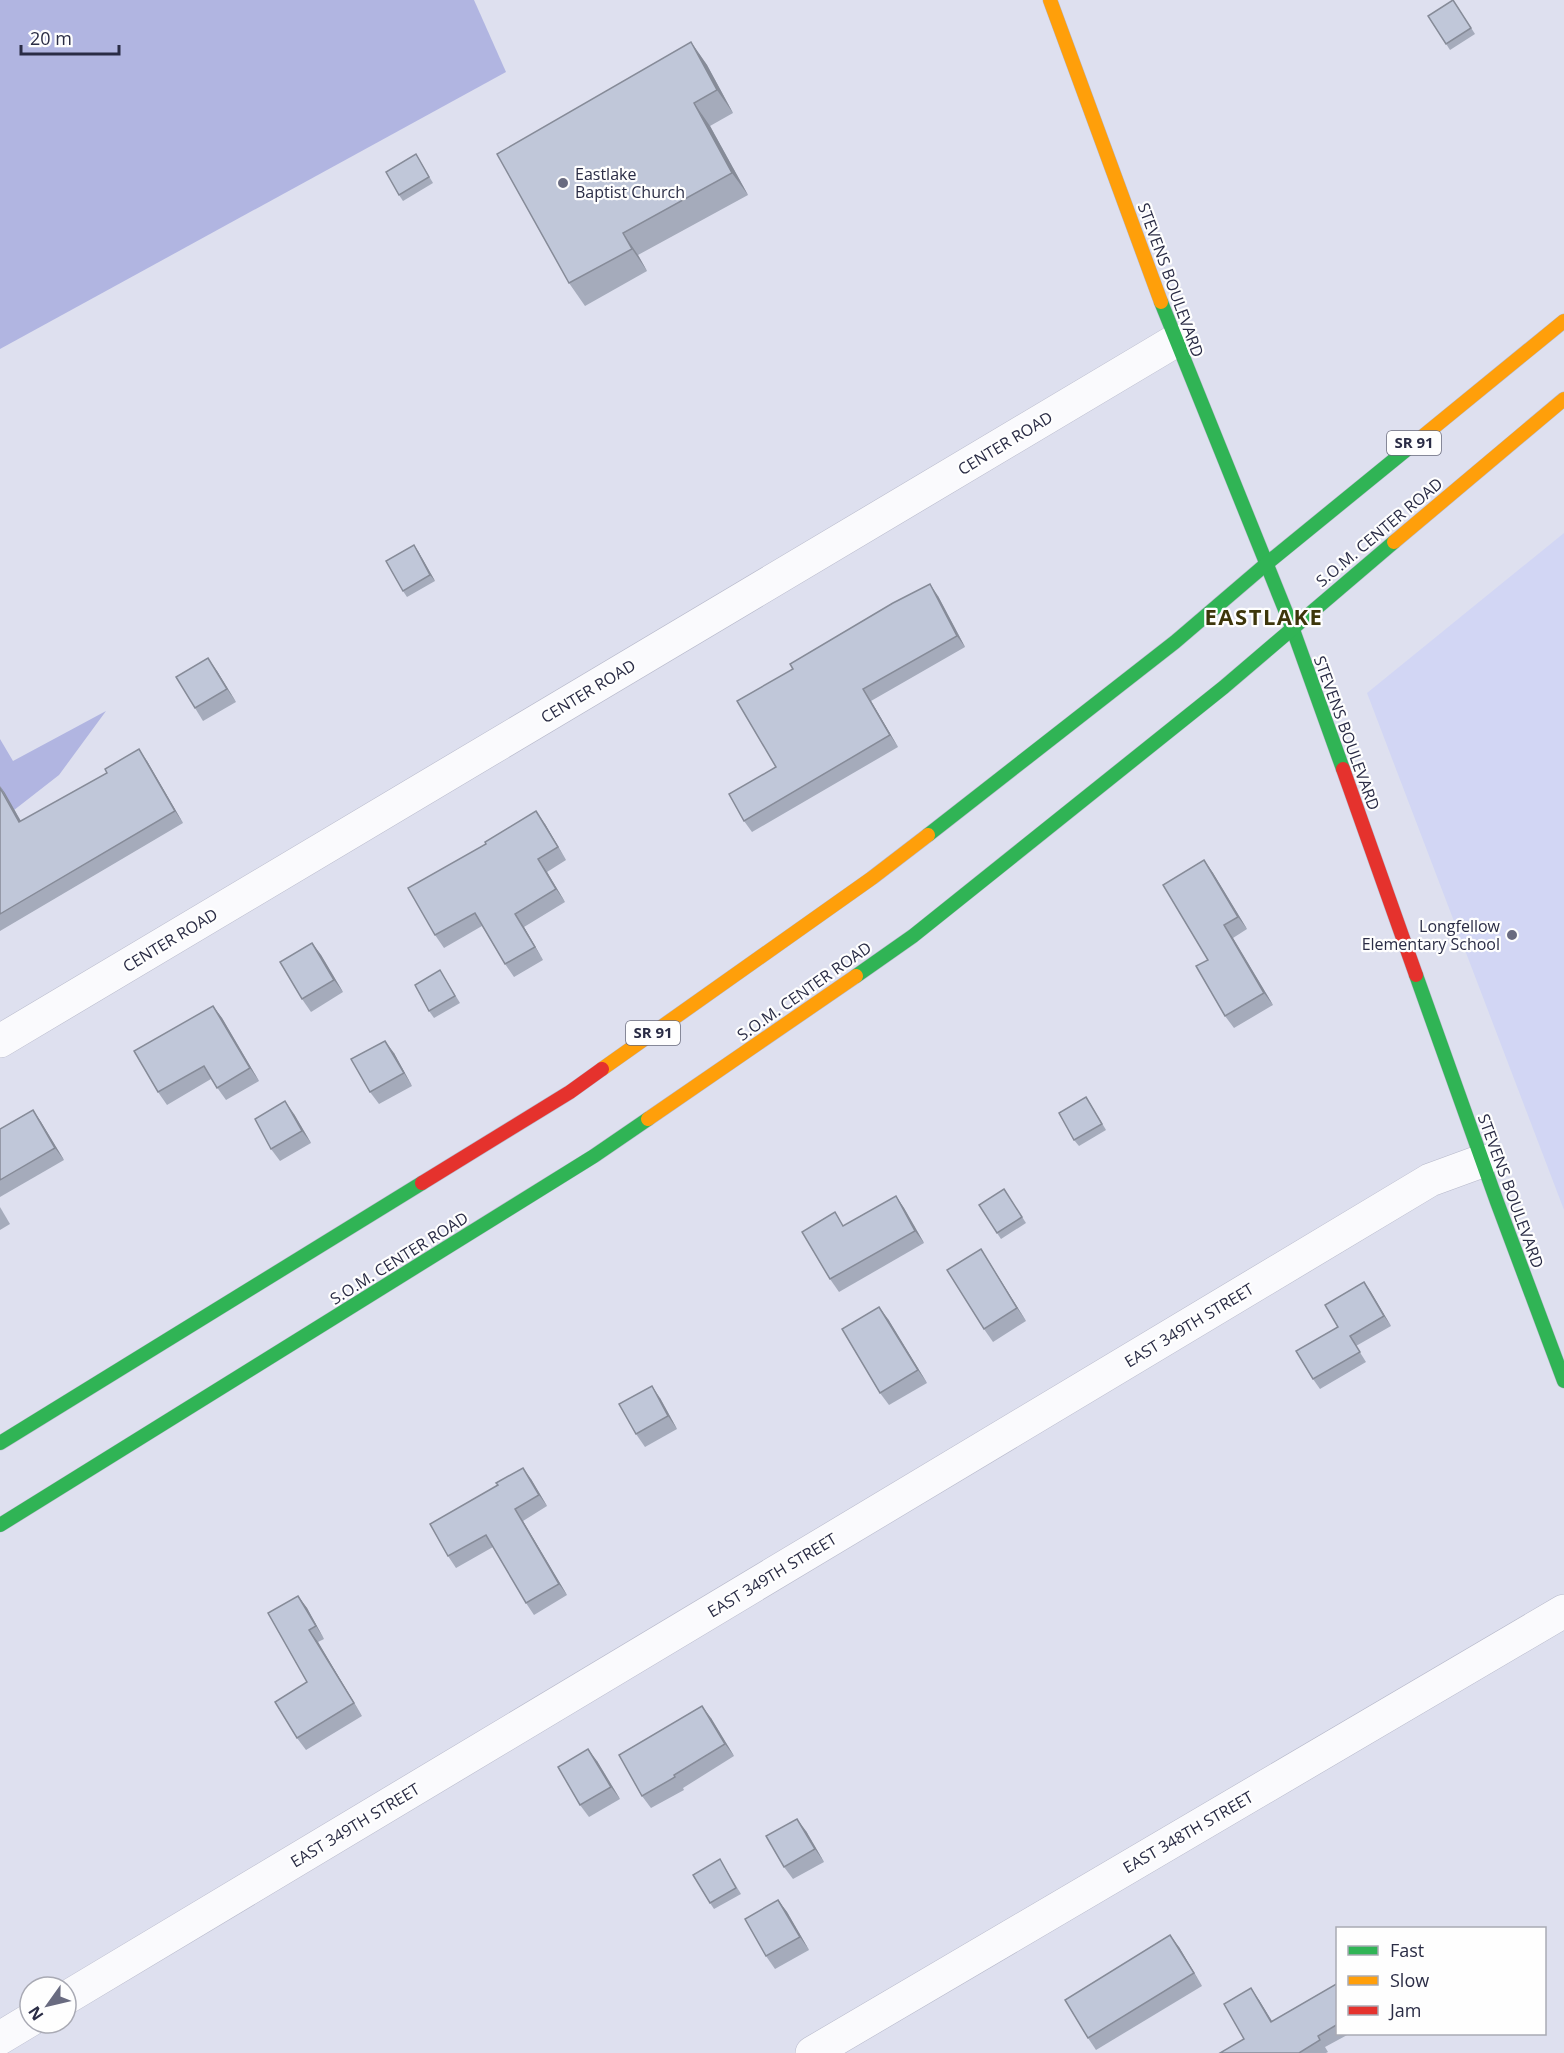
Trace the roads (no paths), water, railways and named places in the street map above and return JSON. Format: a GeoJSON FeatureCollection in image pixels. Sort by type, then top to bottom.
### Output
{"type":"FeatureCollection","features":[{"type":"Feature","properties":{"kind":"main road","name":"STEVENS BOULEVARD"},"geometry":{"type":"LineString","coordinates":[[1055,2],[1175,341],[1292,627],[1482,1161],[1564,1381]]}},
{"type":"Feature","properties":{"kind":"main road","name":"SR 91"},"geometry":{"type":"LineString","coordinates":[[0,1443],[570,1092],[872,878],[1175,642],[1265,565],[1564,321]]}},
{"type":"Feature","properties":{"kind":"main road","name":"S.O.M. CENTER ROAD"},"geometry":{"type":"LineString","coordinates":[[0,1525],[594,1156],[913,936],[1224,687],[1292,627],[1564,399]]}},
{"type":"Feature","properties":{"kind":"street","name":"CENTER ROAD"},"geometry":{"type":"LineString","coordinates":[[0,1041],[1175,341]]}},
{"type":"Feature","properties":{"kind":"street","name":"EAST 349TH STREET"},"geometry":{"type":"LineString","coordinates":[[78,1991],[1430,1180],[1482,1161]]}},
{"type":"Feature","properties":{"kind":"street","name":"EAST 348TH STREET"},"geometry":{"type":"LineString","coordinates":[[812,2053],[1564,1611]]}},
{"type":"Feature","properties":{"kind":"street"},"geometry":{"type":"LineString","coordinates":[[0,2038],[18,2027]]}},
{"type":"Feature","properties":{"kind":"place","name":"Eastlake Baptist Church"},"geometry":{"type":"Point","coordinates":[563,183]}},
{"type":"Feature","properties":{"kind":"place","name":"Longfellow Elementary School"},"geometry":{"type":"Point","coordinates":[1512,935]}},
{"type":"Feature","properties":{"kind":"district","name":"EASTLAKE"},"geometry":{"type":"Point","coordinates":[1264,617]}}]}
